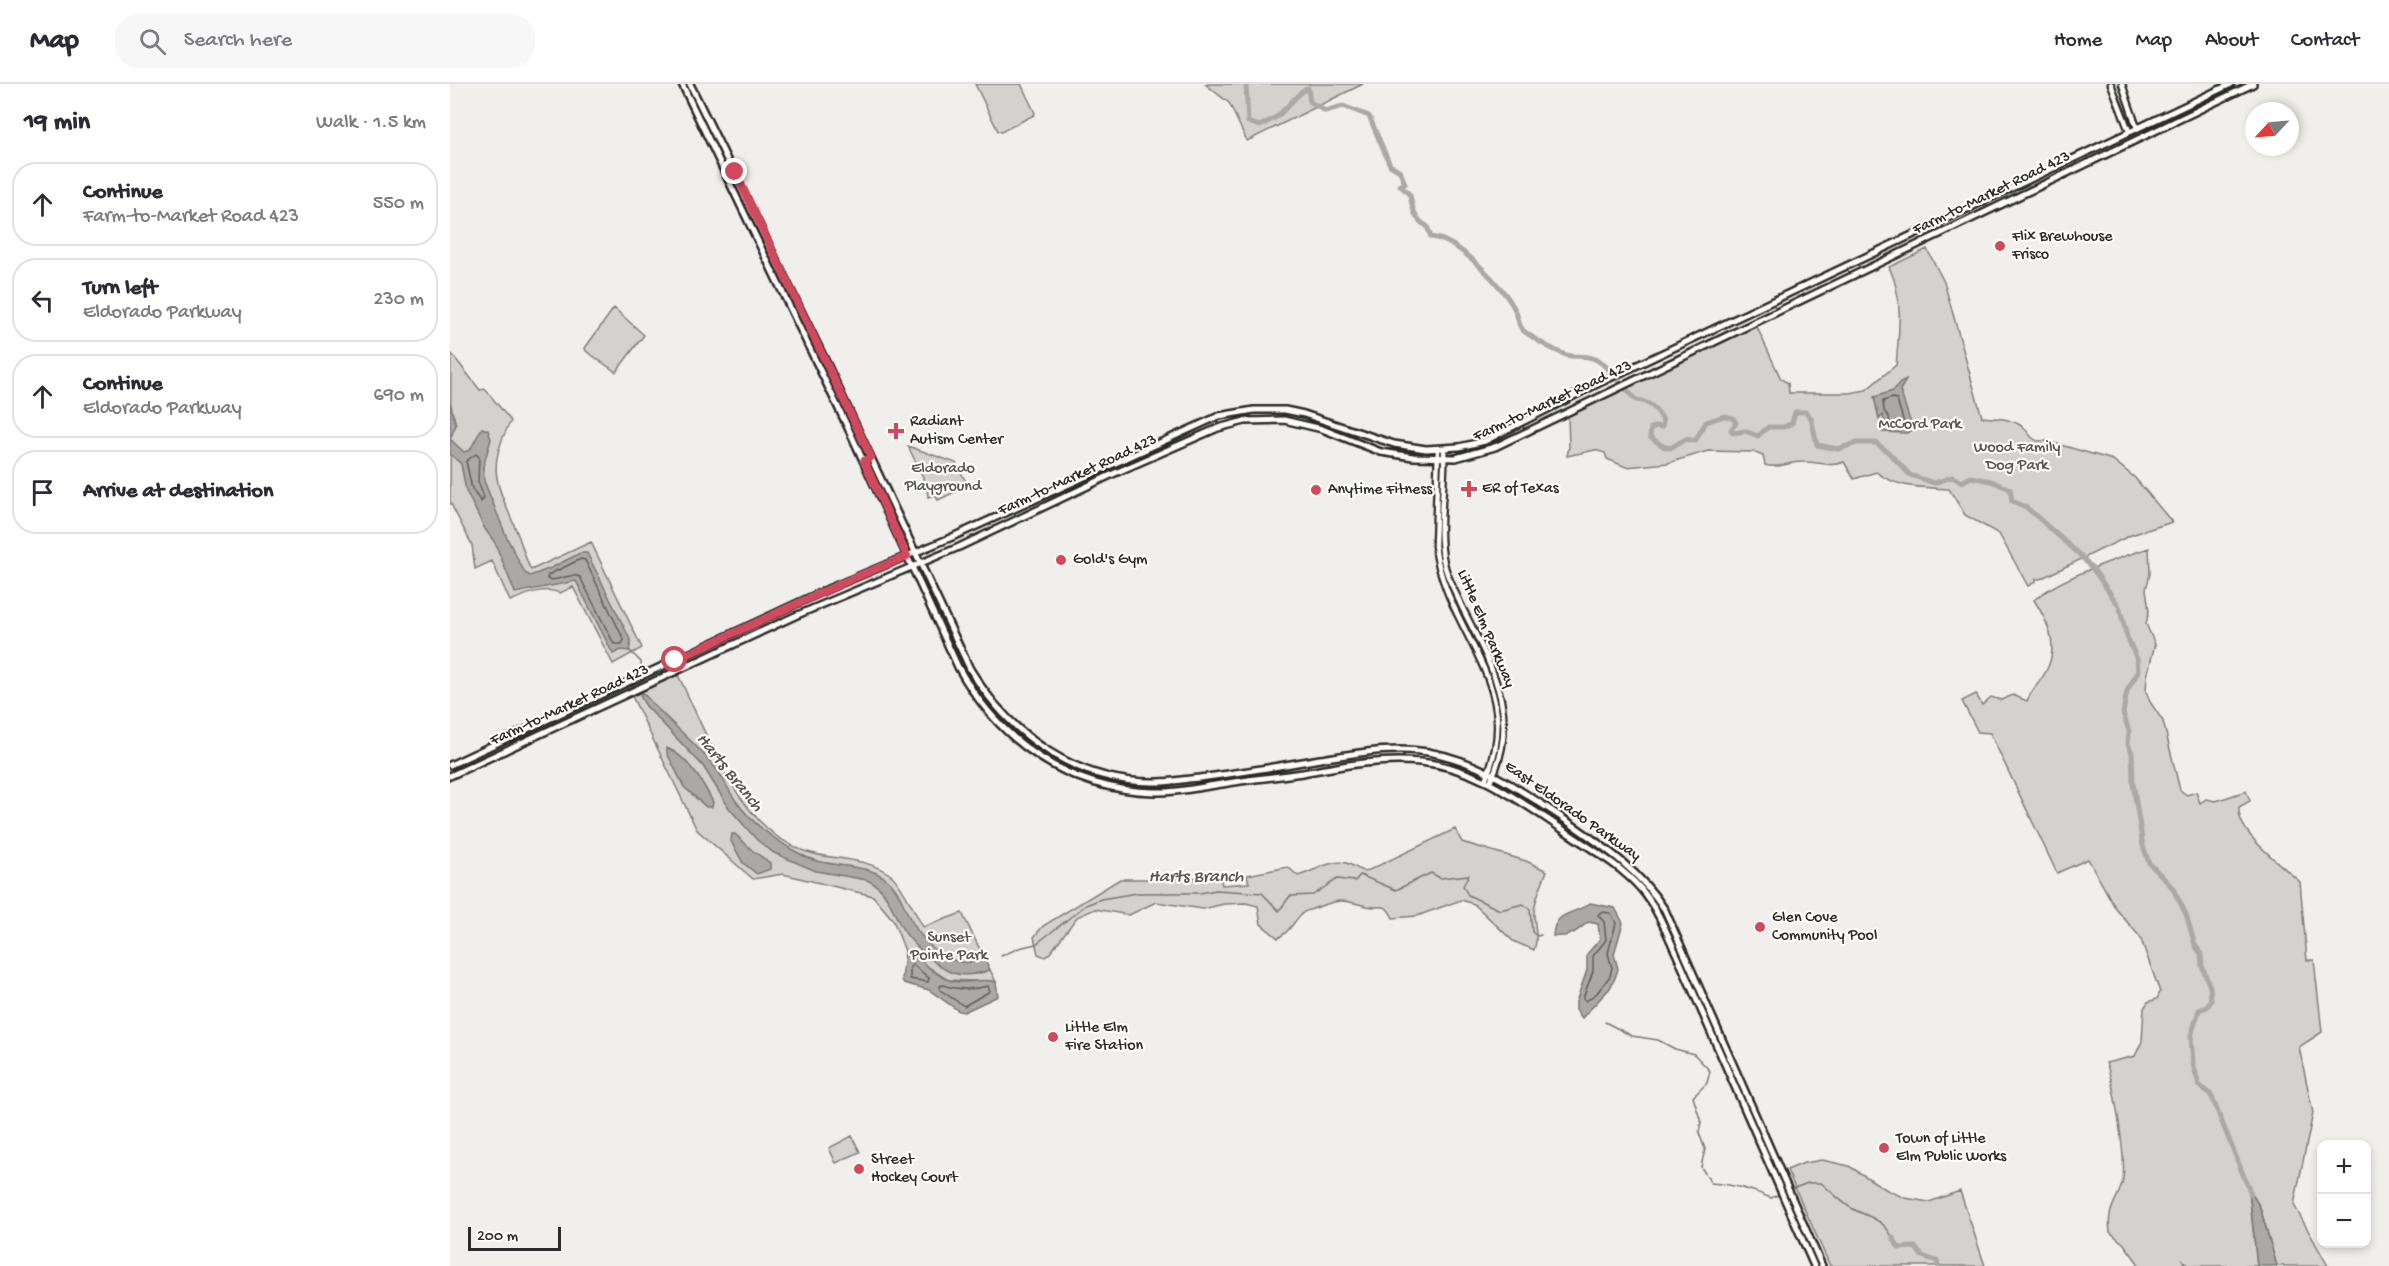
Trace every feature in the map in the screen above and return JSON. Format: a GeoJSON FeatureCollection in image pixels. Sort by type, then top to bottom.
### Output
{"type":"FeatureCollection","features":[{"type":"Feature","properties":{"kind":"main road","name":"East Eldorado Parkway"},"geometry":{"type":"LineString","coordinates":[[682,84],[864,461],[968,686],[1003,730],[1035,755],[1067,774],[1107,786],[1155,792],[1182,790],[1341,766],[1389,761],[1421,762],[1444,766],[1487,781],[1536,812],[1617,867],[1638,886],[1652,905],[1676,953],[1814,1266]]}},
{"type":"Feature","properties":{"kind":"main road","name":"East Eldorado Parkway"},"geometry":{"type":"LineString","coordinates":[[690,84],[871,457],[976,680],[990,700],[1013,725],[1046,750],[1071,764],[1110,777],[1158,783],[1391,750],[1433,753],[1491,773],[1541,804],[1621,860],[1645,882],[1659,900],[1674,929],[1822,1266]]}},
{"type":"Feature","properties":{"kind":"main road"},"geometry":{"type":"LineString","coordinates":[[2111,84],[2129,131]]}},
{"type":"Feature","properties":{"kind":"main road"},"geometry":{"type":"LineString","coordinates":[[2122,84],[2137,128]]}},
{"type":"Feature","properties":{"kind":"main road","name":"Farm-to-Market Road 423"},"geometry":{"type":"LineString","coordinates":[[450,765],[872,570],[915,553],[1203,422],[1237,412],[1285,410],[1394,444],[1426,449],[1485,441],[1593,386],[2231,84]]}},
{"type":"Feature","properties":{"kind":"main road","name":"Farm-to-Market Road 423"},"geometry":{"type":"LineString","coordinates":[[450,776],[795,616],[959,547],[1207,431],[1245,421],[1284,420],[1322,429],[1392,455],[1442,458],[1476,453],[1495,447],[2253,84]]}},
{"type":"Feature","properties":{"kind":"main road"},"geometry":{"type":"LineString","coordinates":[[1551,408],[1555,417]]}},
{"type":"Feature","properties":{"kind":"main road"},"geometry":{"type":"LineString","coordinates":[[1322,429],[1325,421]]}},
{"type":"Feature","properties":{"kind":"main road","name":"Little Elm Parkway"},"geometry":{"type":"LineString","coordinates":[[1441,448],[1442,554],[1447,574],[1499,688],[1503,708],[1502,748],[1487,781]]}},
{"type":"Feature","properties":{"kind":"main road"},"geometry":{"type":"LineString","coordinates":[[864,461],[871,457]]}},
{"type":"Feature","properties":{"kind":"main road","name":"Little Elm Parkway"},"geometry":{"type":"LineString","coordinates":[[1442,458],[1435,546],[1440,572],[1493,689],[1498,732],[1491,773]]}},
{"type":"Feature","properties":{"kind":"main road"},"geometry":{"type":"LineString","coordinates":[[1109,466],[1113,474]]}},
{"type":"Feature","properties":{"kind":"main road"},"geometry":{"type":"LineString","coordinates":[[1001,514],[1006,524]]}},
{"type":"Feature","properties":{"kind":"main road"},"geometry":{"type":"LineString","coordinates":[[1449,594],[1455,591]]}},
{"type":"Feature","properties":{"kind":"main road"},"geometry":{"type":"LineString","coordinates":[[791,607],[795,616]]}},
{"type":"Feature","properties":{"kind":"main road"},"geometry":{"type":"LineString","coordinates":[[944,636],[953,633]]}},
{"type":"Feature","properties":{"kind":"main road"},"geometry":{"type":"LineString","coordinates":[[1536,812],[1541,804]]}},
{"type":"Feature","properties":{"kind":"green space"},"geometry":{"type":"Polygon","coordinates":[[[975,84],[1021,84],[1034,115],[1001,132],[998,131],[975,84]]]}},
{"type":"Feature","properties":{"kind":"green space"},"geometry":{"type":"Polygon","coordinates":[[[1205,84],[1363,84],[1247,141],[1229,103],[1205,84]]]}},
{"type":"Feature","properties":{"kind":"green space","name":"McCord Park"},"geometry":{"type":"Polygon","coordinates":[[[1927,249],[1944,282],[1982,417],[2011,421],[2024,428],[2033,439],[2113,460],[2135,478],[2172,522],[2131,535],[2036,579],[2028,586],[1999,534],[1965,515],[1949,489],[1893,482],[1876,472],[1854,479],[1844,462],[1834,464],[1802,462],[1770,466],[1765,465],[1763,456],[1753,452],[1708,451],[1668,463],[1626,467],[1607,459],[1605,453],[1595,450],[1567,456],[1568,416],[1756,325],[1781,379],[1788,383],[1789,393],[1850,393],[1866,390],[1896,365],[1899,303],[1889,267],[1927,249]]]}},
{"type":"Feature","properties":{"kind":"green space"},"geometry":{"type":"Polygon","coordinates":[[[614,308],[644,335],[616,372],[585,348],[614,308]]]}},
{"type":"Feature","properties":{"kind":"green space"},"geometry":{"type":"Polygon","coordinates":[[[451,353],[480,390],[485,389],[511,421],[498,454],[497,479],[531,570],[591,542],[642,648],[613,664],[573,587],[560,593],[548,590],[535,592],[510,601],[492,561],[475,569],[472,545],[450,502],[451,353]]]}},
{"type":"Feature","properties":{"kind":"green space","name":"Eldorado Playground"},"geometry":{"type":"Polygon","coordinates":[[[908,446],[956,463],[968,486],[938,500],[935,495],[928,497],[923,477],[908,446]]]}},
{"type":"Feature","properties":{"kind":"green space"},"geometry":{"type":"Polygon","coordinates":[[[2149,548],[2150,574],[2146,589],[2149,611],[2146,624],[2155,644],[2147,676],[2146,691],[2150,702],[2163,721],[2180,790],[2187,795],[2196,792],[2200,803],[2206,799],[2216,801],[2246,791],[2250,801],[2239,807],[2240,817],[2245,827],[2261,848],[2300,882],[2307,960],[2314,960],[2322,1032],[2299,1047],[2313,1113],[2294,1205],[2328,1266],[2277,1266],[2260,1207],[2249,1191],[2257,1266],[2188,1266],[2183,1260],[2184,1266],[2140,1266],[2124,1244],[2110,1232],[2110,1216],[2123,1179],[2123,1155],[2119,1121],[2106,1063],[2135,1056],[2142,1041],[2144,1008],[2148,1002],[2157,999],[2160,992],[2140,937],[2116,909],[2088,859],[2057,873],[1990,733],[1978,732],[1962,701],[1976,694],[1982,705],[1991,697],[2001,700],[2013,695],[2027,701],[2045,673],[2052,651],[2047,624],[2034,600],[2058,584],[2105,563],[2149,548]]]}},
{"type":"Feature","properties":{"kind":"green space","name":"Sunset Pointe Park"},"geometry":{"type":"Polygon","coordinates":[[[678,675],[732,785],[761,823],[794,847],[815,854],[872,865],[892,876],[900,885],[923,927],[962,913],[996,982],[948,980],[905,951],[893,920],[873,896],[783,874],[753,879],[697,830],[632,696],[678,675]]]}},
{"type":"Feature","properties":{"kind":"green space"},"geometry":{"type":"Polygon","coordinates":[[[1455,829],[1462,842],[1526,861],[1547,871],[1535,907],[1534,950],[1513,941],[1474,904],[1461,900],[1417,916],[1393,918],[1385,907],[1372,907],[1347,901],[1333,902],[1304,912],[1278,938],[1261,924],[1258,906],[1246,903],[1224,904],[1203,909],[1156,902],[1129,915],[1095,909],[1077,917],[1045,957],[1038,954],[1034,937],[1043,926],[1120,879],[1184,879],[1220,874],[1222,885],[1249,883],[1247,875],[1288,867],[1298,876],[1328,864],[1340,862],[1365,872],[1455,829]]]}},
{"type":"Feature","properties":{"kind":"green space"},"geometry":{"type":"Polygon","coordinates":[[[852,1136],[860,1152],[836,1163],[829,1148],[852,1136]]]}},
{"type":"Feature","properties":{"kind":"green space"},"geometry":{"type":"Polygon","coordinates":[[[1822,1160],[1849,1166],[1887,1190],[1905,1198],[1929,1202],[1960,1191],[1985,1266],[1830,1266],[1787,1170],[1804,1163],[1822,1160]]]}},
{"type":"Feature","properties":{"kind":"water"},"geometry":{"type":"Polygon","coordinates":[[[1906,380],[1900,390],[1912,430],[1907,433],[1882,432],[1880,421],[1884,422],[1883,415],[1879,419],[1874,397],[1893,391],[1906,380]]]}},
{"type":"Feature","properties":{"kind":"water"},"geometry":{"type":"Polygon","coordinates":[[[450,402],[456,425],[450,439],[450,402]]]}},
{"type":"Feature","properties":{"kind":"water"},"geometry":{"type":"Polygon","coordinates":[[[482,428],[488,430],[491,439],[483,467],[484,481],[507,538],[525,573],[530,576],[580,553],[587,553],[631,641],[629,651],[621,650],[613,654],[576,581],[515,593],[495,543],[485,529],[466,491],[461,464],[450,454],[450,439],[464,452],[470,450],[482,428]]]}},
{"type":"Feature","properties":{"kind":"water"},"geometry":{"type":"Polygon","coordinates":[[[641,694],[644,694],[706,757],[743,810],[766,832],[792,850],[812,859],[856,867],[885,878],[897,892],[917,930],[932,947],[951,959],[962,962],[973,962],[984,958],[990,970],[961,975],[946,970],[909,938],[888,900],[874,884],[867,880],[816,871],[774,853],[757,840],[729,808],[703,766],[646,706],[641,694]]]}},
{"type":"Feature","properties":{"kind":"water"},"geometry":{"type":"Polygon","coordinates":[[[667,748],[681,757],[694,771],[713,802],[712,807],[706,807],[684,787],[667,753],[667,748]]]}},
{"type":"Feature","properties":{"kind":"water"},"geometry":{"type":"Polygon","coordinates":[[[732,834],[735,834],[770,863],[770,869],[757,874],[743,863],[731,841],[732,834]]]}},
{"type":"Feature","properties":{"kind":"water"},"geometry":{"type":"Polygon","coordinates":[[[1590,903],[1615,908],[1623,923],[1614,954],[1618,969],[1615,978],[1610,988],[1582,1018],[1576,1010],[1576,1002],[1587,970],[1587,954],[1600,939],[1598,924],[1588,922],[1572,933],[1553,936],[1554,928],[1561,917],[1590,903]]]}},
{"type":"Feature","properties":{"kind":"water"},"geometry":{"type":"Polygon","coordinates":[[[905,951],[916,956],[936,974],[949,980],[996,982],[998,996],[964,1012],[959,1011],[929,990],[904,983],[902,980],[905,951]]]}},
{"type":"Feature","properties":{"kind":"water"},"geometry":{"type":"Polygon","coordinates":[[[2249,1189],[2260,1207],[2277,1266],[2257,1266],[2249,1189]]]}},
{"type":"Feature","properties":{"kind":"waterway"},"geometry":{"type":"LineString","coordinates":[[1246,84],[1248,122],[1260,126],[1278,116],[1302,91],[1308,88],[1310,102],[1325,111],[1343,106],[1369,116],[1390,165],[1400,171],[1405,184],[1400,185],[1410,195],[1415,213],[1427,226],[1431,237],[1455,246],[1492,278],[1510,302],[1525,332],[1566,355],[1597,360],[1636,400],[1645,402],[1655,409],[1663,421],[1662,427],[1651,428],[1650,437],[1663,446],[1670,448],[1686,439],[1695,441],[1706,422],[1724,416],[1733,418],[1736,423],[1731,430],[1733,433],[1745,431],[1758,436],[1768,427],[1784,427],[1792,423],[1795,412],[1806,412],[1811,418],[1817,445],[1838,449],[1857,443],[1876,443],[1910,475],[1934,483],[1952,477],[1962,482],[1971,477],[1991,481],[2010,489],[2012,501],[2026,507],[2093,569],[2119,606],[2127,637],[2137,659],[2138,672],[2127,691],[2123,713],[2129,731],[2128,744],[2132,753],[2133,783],[2143,846],[2149,863],[2172,887],[2186,914],[2210,987],[2211,1001],[2207,1007],[2199,1010],[2191,1036],[2193,1064],[2199,1085],[2211,1095],[2251,1194]]}},
{"type":"Feature","properties":{"kind":"waterway","name":"Harts Branch"},"geometry":{"type":"LineString","coordinates":[[629,650],[641,662],[638,670]]}},
{"type":"Feature","properties":{"kind":"waterway","name":"Harts Branch"},"geometry":{"type":"LineString","coordinates":[[1001,956],[1036,944],[1086,905],[1101,899],[1137,893],[1200,893],[1216,890],[1262,893],[1279,911],[1290,896],[1313,895],[1337,879],[1355,881],[1360,875],[1396,890],[1431,873],[1440,878],[1469,875],[1463,886],[1468,895],[1500,910],[1523,904],[1530,909],[1532,932],[1537,936],[1541,935]]}},
{"type":"Feature","properties":{"kind":"waterway","name":"Harts Branch"},"geometry":{"type":"LineString","coordinates":[[1605,1022],[1632,1036],[1658,1040],[1675,1049],[1694,1054],[1710,1071],[1707,1083],[1693,1097],[1701,1122],[1699,1133],[1705,1149],[1701,1167],[1711,1183],[1726,1184],[1771,1198],[1780,1194]]}},
{"type":"Feature","properties":{"kind":"waterway","name":"Harts Branch"},"geometry":{"type":"LineString","coordinates":[[1784,1192],[1808,1183],[1821,1183],[1851,1208],[1874,1218],[1891,1235]]}},
{"type":"Feature","properties":{"kind":"waterway","name":"Harts Branch"},"geometry":{"type":"LineString","coordinates":[[1893,1238],[1899,1248],[1915,1247],[1922,1256],[1937,1261],[1938,1266]]}},
{"type":"Feature","properties":{"kind":"place","name":"Flix Brewhouse Frisco"},"geometry":{"type":"Point","coordinates":[2000,246]}},
{"type":"Feature","properties":{"kind":"place","name":"Radiant Autism Center"},"geometry":{"type":"Point","coordinates":[896,431]}},
{"type":"Feature","properties":{"kind":"place","name":"ER of Texas"},"geometry":{"type":"Point","coordinates":[1469,489]}},
{"type":"Feature","properties":{"kind":"place","name":"Anytime Fitness"},"geometry":{"type":"Point","coordinates":[1316,490]}},
{"type":"Feature","properties":{"kind":"place","name":"Gold's Gym"},"geometry":{"type":"Point","coordinates":[1061,560]}},
{"type":"Feature","properties":{"kind":"place","name":"Glen Cove Community Pool"},"geometry":{"type":"Point","coordinates":[1760,927]}},
{"type":"Feature","properties":{"kind":"place","name":"Little Elm Fire Station"},"geometry":{"type":"Point","coordinates":[1053,1037]}},
{"type":"Feature","properties":{"kind":"place","name":"Town of Little Elm Public Works"},"geometry":{"type":"Point","coordinates":[1884,1148]}},
{"type":"Feature","properties":{"kind":"place","name":"Street Hockey Court"},"geometry":{"type":"Point","coordinates":[859,1169]}},
{"type":"Feature","properties":{"kind":"route"},"geometry":{"type":"LineString","coordinates":[[675,660],[849,580],[907,556],[864,461],[871,457],[735,172]]}},
{"type":"Feature","properties":{"kind":"park label","name":"Wood Family Dog Park"},"geometry":{"type":"Point","coordinates":[2017,457]}}]}
